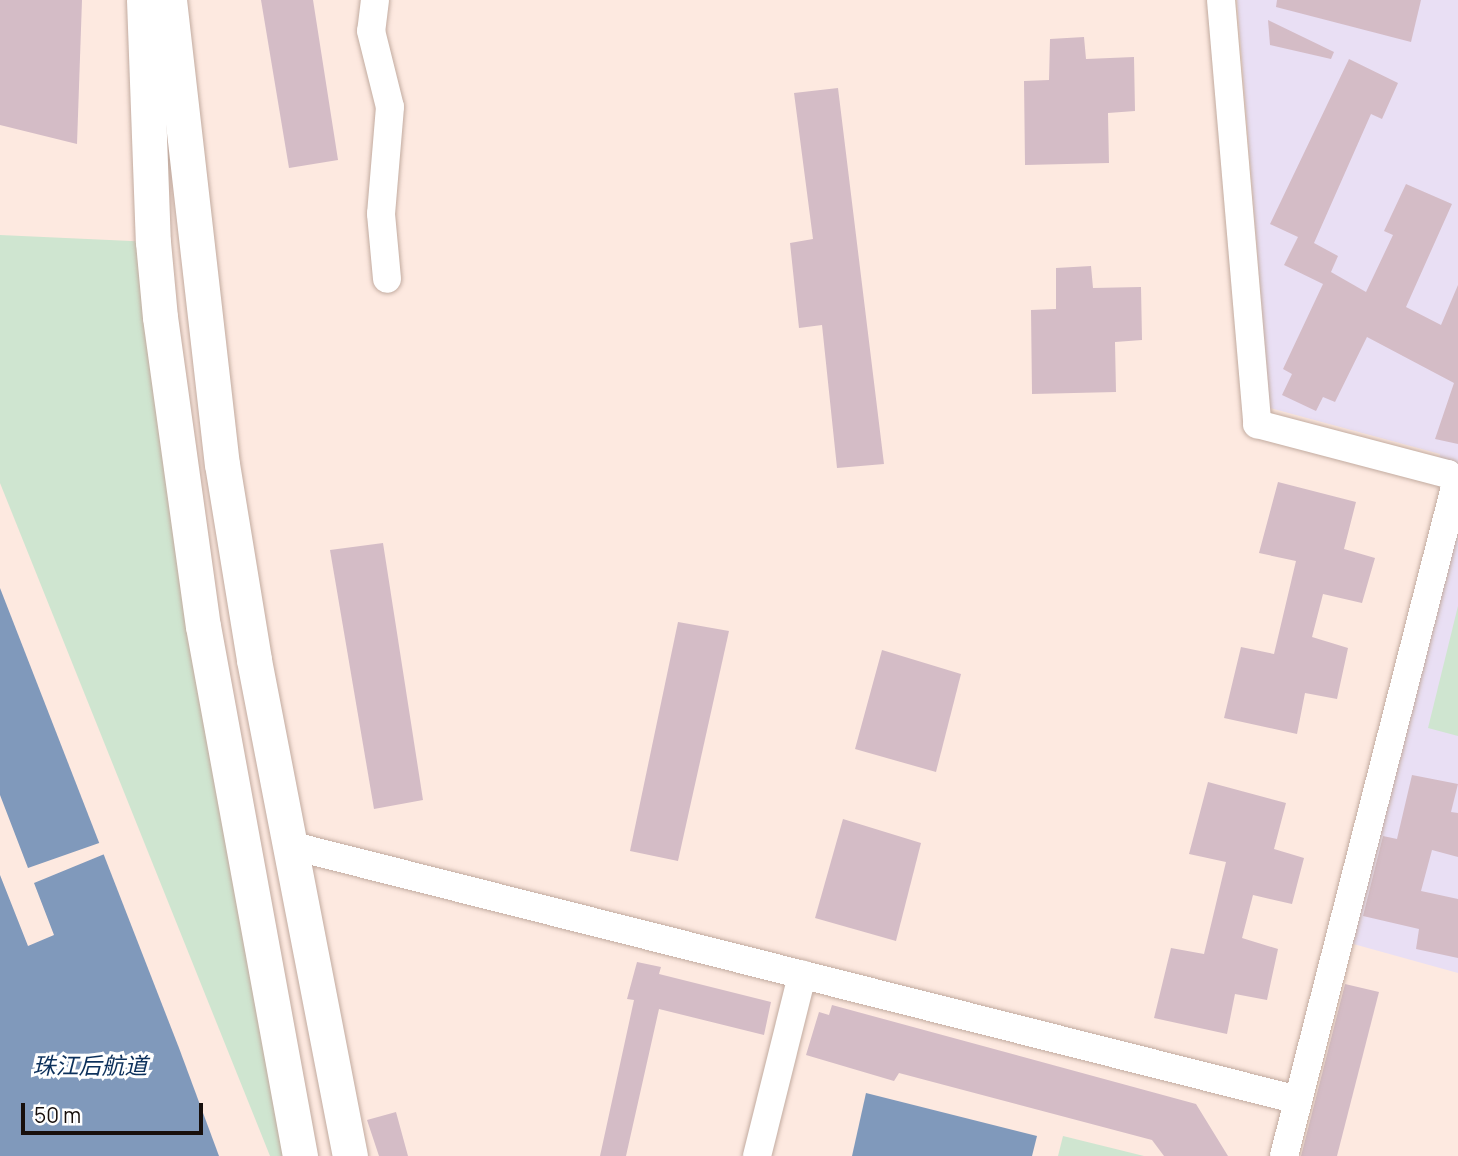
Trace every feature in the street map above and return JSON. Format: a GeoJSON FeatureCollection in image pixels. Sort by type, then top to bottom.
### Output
{"type":"FeatureCollection","features":[{"type":"Feature","properties":{"kind":"street"},"geometry":{"type":"LineString","coordinates":[[145,0],[153,242],[160,317],[203,626],[300,1156]]}},
{"type":"Feature","properties":{"kind":"street"},"geometry":{"type":"LineString","coordinates":[[169,0],[222,464],[289,845],[350,1156]]}},
{"type":"Feature","properties":{"kind":"street"},"geometry":{"type":"LineString","coordinates":[[375,0],[371,31],[390,107],[381,214],[387,279]]}},
{"type":"Feature","properties":{"kind":"street"},"geometry":{"type":"LineString","coordinates":[[1222,0],[1257,424],[1448,474],[1456,483],[1284,1156]]}},
{"type":"Feature","properties":{"kind":"street"},"geometry":{"type":"LineString","coordinates":[[289,845],[1298,1100]]}},
{"type":"Feature","properties":{"kind":"street"},"geometry":{"type":"LineString","coordinates":[[757,1156],[802,975]]}},
{"type":"Feature","properties":{"kind":"shaded area"},"geometry":{"type":"Polygon","coordinates":[[[1237,0],[1458,0],[1458,484],[1436,471],[1440,454],[1270,408],[1237,0]]]}},
{"type":"Feature","properties":{"kind":"shaded area"},"geometry":{"type":"Polygon","coordinates":[[[1458,516],[1458,973],[1339,940],[1458,516]]]}},
{"type":"Feature","properties":{"kind":"green space"},"geometry":{"type":"Polygon","coordinates":[[[0,235],[153,242],[300,1156],[270,1156],[0,483],[0,235]]]}},
{"type":"Feature","properties":{"kind":"green space"},"geometry":{"type":"Polygon","coordinates":[[[1458,606],[1458,736],[1428,728],[1458,606]]]}},
{"type":"Feature","properties":{"kind":"green space"},"geometry":{"type":"Polygon","coordinates":[[[1063,1136],[1144,1156],[1058,1156],[1063,1136]]]}},
{"type":"Feature","properties":{"kind":"water","name":"珠江后航道"},"geometry":{"type":"Polygon","coordinates":[[[0,588],[179,1048],[219,1156],[0,1156],[0,588]]]}},
{"type":"Feature","properties":{"kind":"water"},"geometry":{"type":"Polygon","coordinates":[[[866,1093],[1037,1136],[1032,1156],[852,1156],[866,1093]]]}},
{"type":"Feature","properties":{"kind":"pier"},"geometry":{"type":"Polygon","coordinates":[[[0,795],[28,868],[102,842],[107,853],[34,883],[54,935],[28,946],[0,875],[0,795]]]}},
{"type":"Feature","properties":{"kind":"building"},"geometry":{"type":"Polygon","coordinates":[[[0,0],[82,0],[77,144],[0,125],[0,0]]]}},
{"type":"Feature","properties":{"kind":"building"},"geometry":{"type":"Polygon","coordinates":[[[261,0],[313,0],[338,160],[289,168],[261,0]]]}},
{"type":"Feature","properties":{"kind":"building"},"geometry":{"type":"Polygon","coordinates":[[[1277,0],[1421,0],[1411,42],[1276,7],[1277,0]]]}},
{"type":"Feature","properties":{"kind":"building"},"geometry":{"type":"Polygon","coordinates":[[[1268,20],[1334,52],[1331,59],[1270,45],[1268,20]]]}},
{"type":"Feature","properties":{"kind":"building"},"geometry":{"type":"Polygon","coordinates":[[[1084,37],[1086,59],[1134,57],[1135,111],[1108,113],[1109,163],[1025,165],[1024,81],[1049,80],[1050,39],[1084,37]]]}},
{"type":"Feature","properties":{"kind":"building"},"geometry":{"type":"Polygon","coordinates":[[[1349,59],[1398,83],[1382,119],[1371,114],[1314,243],[1338,256],[1331,272],[1366,292],[1393,235],[1384,231],[1406,184],[1452,204],[1406,307],[1441,325],[1458,285],[1458,444],[1435,439],[1454,383],[1367,337],[1335,402],[1323,397],[1316,411],[1282,395],[1292,374],[1283,369],[1323,284],[1284,265],[1298,237],[1270,224],[1349,59]]]}},
{"type":"Feature","properties":{"kind":"building"},"geometry":{"type":"Polygon","coordinates":[[[838,88],[884,464],[837,468],[822,325],[799,328],[790,243],[813,239],[794,93],[838,88]]]}},
{"type":"Feature","properties":{"kind":"building"},"geometry":{"type":"Polygon","coordinates":[[[1091,266],[1093,288],[1141,287],[1142,340],[1115,342],[1116,392],[1032,394],[1031,310],[1056,309],[1056,268],[1091,266]]]}},
{"type":"Feature","properties":{"kind":"building"},"geometry":{"type":"Polygon","coordinates":[[[1278,482],[1356,502],[1344,549],[1375,558],[1362,603],[1323,594],[1312,637],[1348,648],[1337,699],[1305,693],[1297,734],[1224,718],[1241,647],[1274,654],[1296,561],[1259,553],[1278,482]]]}},
{"type":"Feature","properties":{"kind":"building"},"geometry":{"type":"Polygon","coordinates":[[[383,543],[423,800],[374,809],[330,550],[383,543]]]}},
{"type":"Feature","properties":{"kind":"building"},"geometry":{"type":"Polygon","coordinates":[[[678,622],[729,631],[678,861],[630,851],[678,622]]]}},
{"type":"Feature","properties":{"kind":"building"},"geometry":{"type":"Polygon","coordinates":[[[882,650],[961,674],[936,772],[855,749],[882,650]]]}},
{"type":"Feature","properties":{"kind":"building"},"geometry":{"type":"Polygon","coordinates":[[[1412,775],[1458,784],[1451,812],[1458,813],[1458,857],[1432,850],[1421,891],[1458,899],[1458,958],[1416,949],[1419,929],[1363,916],[1383,836],[1397,839],[1412,775]]]}},
{"type":"Feature","properties":{"kind":"building"},"geometry":{"type":"Polygon","coordinates":[[[1208,782],[1286,803],[1274,849],[1304,858],[1292,904],[1253,895],[1242,938],[1278,949],[1267,1000],[1235,994],[1227,1034],[1154,1018],[1171,948],[1204,954],[1226,862],[1189,854],[1208,782]]]}},
{"type":"Feature","properties":{"kind":"building"},"geometry":{"type":"Polygon","coordinates":[[[843,819],[921,843],[896,941],[815,918],[843,819]]]}},
{"type":"Feature","properties":{"kind":"building"},"geometry":{"type":"Polygon","coordinates":[[[637,962],[661,967],[659,974],[771,1002],[764,1035],[659,1009],[626,1156],[600,1156],[634,1000],[627,999],[637,962]]]}},
{"type":"Feature","properties":{"kind":"building"},"geometry":{"type":"Polygon","coordinates":[[[1345,984],[1379,992],[1337,1156],[1301,1156],[1345,984]]]}},
{"type":"Feature","properties":{"kind":"building"},"geometry":{"type":"Polygon","coordinates":[[[832,1005],[1196,1104],[1228,1156],[1164,1156],[1152,1140],[899,1073],[894,1081],[806,1055],[819,1012],[829,1015],[832,1005]]]}},
{"type":"Feature","properties":{"kind":"building"},"geometry":{"type":"Polygon","coordinates":[[[396,1112],[408,1156],[379,1156],[367,1120],[396,1112]]]}}]}
